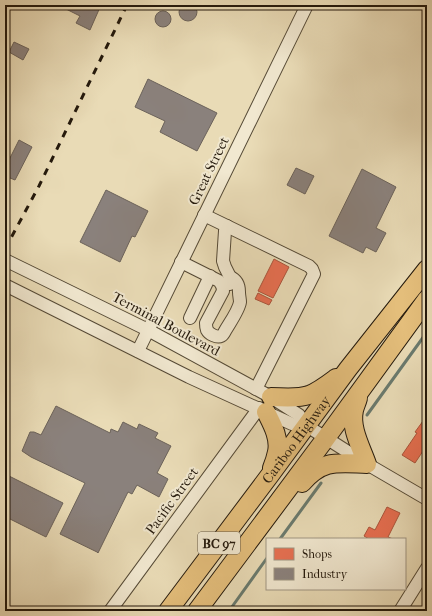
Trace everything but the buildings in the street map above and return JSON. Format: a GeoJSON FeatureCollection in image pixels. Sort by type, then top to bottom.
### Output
{"type":"FeatureCollection","features":[{"type":"Feature","properties":{"kind":"highway","name":"Cariboo Highway"},"geometry":{"type":"LineString","coordinates":[[168,611],[348,369],[427,269]]}},
{"type":"Feature","properties":{"kind":"highway"},"geometry":{"type":"LineString","coordinates":[[326,438],[324,427],[331,409],[427,279]]}},
{"type":"Feature","properties":{"kind":"highway","name":"Cariboo Highway"},"geometry":{"type":"LineString","coordinates":[[197,611],[427,300]]}},
{"type":"Feature","properties":{"kind":"highway"},"geometry":{"type":"LineString","coordinates":[[270,475],[278,445],[276,435],[263,401],[310,394],[348,369]]}},
{"type":"Feature","properties":{"kind":"highway"},"geometry":{"type":"LineString","coordinates":[[250,540],[308,476],[320,467],[336,463],[367,464],[353,420],[354,409],[362,389]]}},
{"type":"Feature","properties":{"kind":"highway"},"geometry":{"type":"LineString","coordinates":[[197,611],[223,558],[305,443],[307,426]]}},
{"type":"Feature","properties":{"kind":"street","name":"Great Street"},"geometry":{"type":"LineString","coordinates":[[138,351],[307,5]]}},
{"type":"Feature","properties":{"kind":"street"},"geometry":{"type":"LineString","coordinates":[[181,262],[219,281],[223,287],[206,323],[206,327],[209,332],[216,337],[220,337],[223,335],[239,305],[240,288],[235,280],[230,277],[223,261],[225,231],[227,226],[204,215]]}},
{"type":"Feature","properties":{"kind":"street","name":"Pacific Street"},"geometry":{"type":"LineString","coordinates":[[110,611],[263,401],[314,274],[310,266],[227,226]]}},
{"type":"Feature","properties":{"kind":"street","name":"Terminal Boulevard"},"geometry":{"type":"LineString","coordinates":[[5,260],[148,330],[263,401]]}},
{"type":"Feature","properties":{"kind":"street"},"geometry":{"type":"LineString","coordinates":[[190,318],[210,276]]}},
{"type":"Feature","properties":{"kind":"street","name":"Terminal Boulevard"},"geometry":{"type":"LineString","coordinates":[[5,285],[189,377],[263,401],[299,415],[307,426],[367,464],[427,499]]}},
{"type":"Feature","properties":{"kind":"street"},"geometry":{"type":"LineString","coordinates":[[400,611],[427,568]]}},
{"type":"Feature","properties":{"kind":"waterway"},"geometry":{"type":"LineString","coordinates":[[367,415],[427,332]]}},
{"type":"Feature","properties":{"kind":"waterway"},"geometry":{"type":"LineString","coordinates":[[281,538],[321,483]]}},
{"type":"Feature","properties":{"kind":"waterway"},"geometry":{"type":"LineString","coordinates":[[229,611],[266,559]]}},
{"type":"Feature","properties":{"kind":"railway"},"geometry":{"type":"LineString","coordinates":[[5,249],[39,186],[127,5]]}}]}
